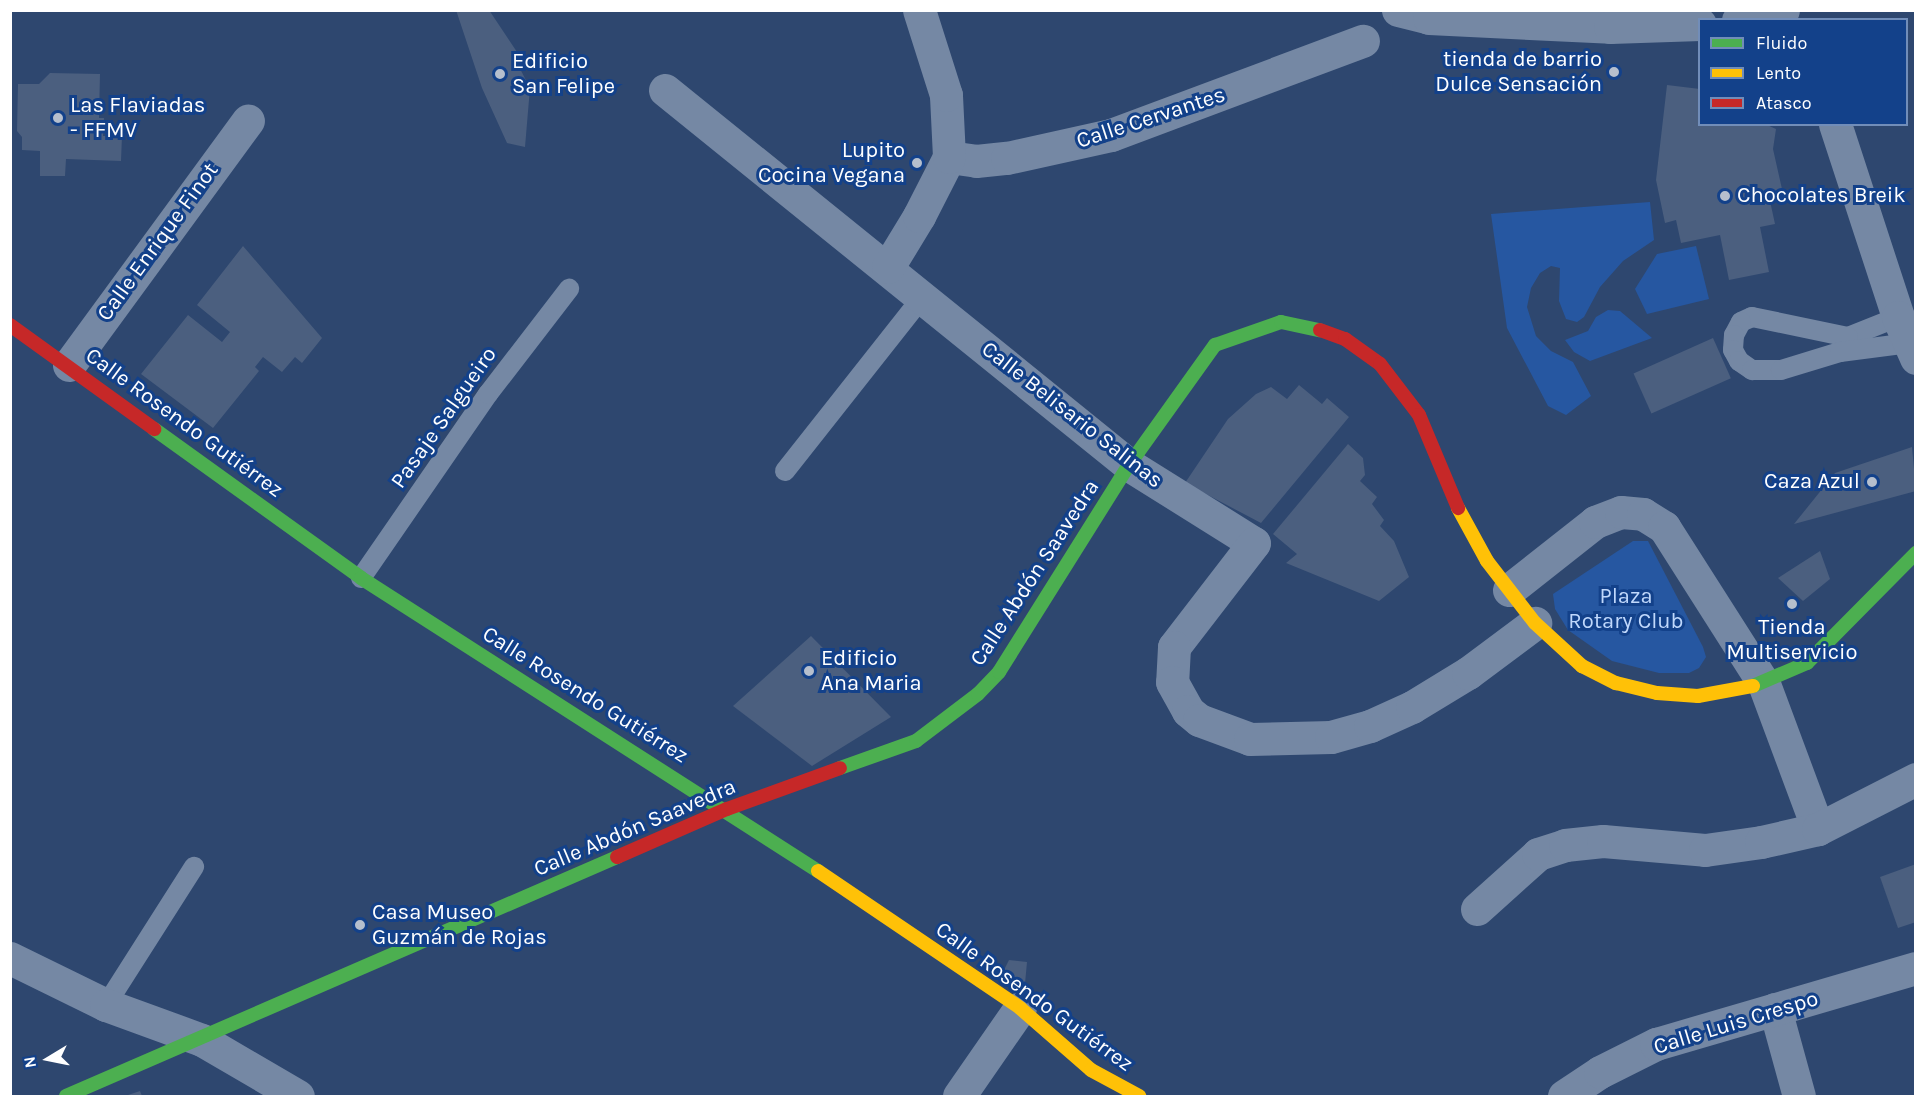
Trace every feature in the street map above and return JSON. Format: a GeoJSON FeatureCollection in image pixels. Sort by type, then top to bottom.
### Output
{"type":"FeatureCollection","features":[{"type":"Feature","properties":{"kind":"street"},"geometry":{"type":"LineString","coordinates":[[888,267],[919,216],[949,157],[946,95],[919,10]]}},
{"type":"Feature","properties":{"kind":"street"},"geometry":{"type":"LineString","coordinates":[[1747,18],[1783,10]]}},
{"type":"Feature","properties":{"kind":"street"},"geometry":{"type":"LineString","coordinates":[[1398,11],[1430,18],[1610,27],[1698,24]]}},
{"type":"Feature","properties":{"kind":"street","name":"Calle Cervantes"},"geometry":{"type":"LineString","coordinates":[[949,157],[976,161],[1007,158],[1111,135],[1363,41]]}},
{"type":"Feature","properties":{"kind":"street","name":"Calle Belisario Salinas"},"geometry":{"type":"LineString","coordinates":[[665,90],[888,267],[1129,465],[1254,543],[1174,647],[1171,670],[1178,696],[1188,711],[1212,727],[1250,739],[1331,737],[1370,726],[1412,707],[1468,673],[1535,624]]}},
{"type":"Feature","properties":{"kind":"street","name":"Calle Enrique Finot"},"geometry":{"type":"LineString","coordinates":[[69,365],[248,120]]}},
{"type":"Feature","properties":{"kind":"street"},"geometry":{"type":"LineString","coordinates":[[1836,126],[1908,339]]}},
{"type":"Feature","properties":{"kind":"street","name":"Calle Abdón Saavedra"},"geometry":{"type":"LineString","coordinates":[[66,1096],[202,1040],[728,809],[916,741],[978,694],[999,672],[1047,602],[1129,465],[1215,345],[1249,330],[1281,322],[1315,328],[1345,339],[1380,364],[1402,387],[1419,415],[1462,518],[1509,590],[1535,624],[1582,666],[1616,683],[1657,693],[1698,696],[1764,684],[1807,663],[1916,553]]}},
{"type":"Feature","properties":{"kind":"street","name":"Calle Rosendo Gutiérrez"},"geometry":{"type":"LineString","coordinates":[[10,325],[69,365],[361,578],[728,809],[1020,1008],[1092,1070],[1139,1096]]}},
{"type":"Feature","properties":{"kind":"street"},"geometry":{"type":"LineString","coordinates":[[1509,590],[1595,522],[1621,512],[1643,514],[1664,528],[1764,684],[1818,829]]}},
{"type":"Feature","properties":{"kind":"street"},"geometry":{"type":"LineString","coordinates":[[1477,909],[1538,854],[1565,845],[1603,841],[1705,850],[1818,829],[1916,779]]}},
{"type":"Feature","properties":{"kind":"street"},"geometry":{"type":"LineString","coordinates":[[10,958],[106,1005],[202,1040],[298,1096]]}},
{"type":"Feature","properties":{"kind":"street","name":"Calle Luis Crespo"},"geometry":{"type":"LineString","coordinates":[[1564,1096],[1600,1072],[1656,1044],[1916,968]]}},
{"type":"Feature","properties":{"kind":"street"},"geometry":{"type":"LineString","coordinates":[[959,1096],[1020,1008]]}},
{"type":"Feature","properties":{"kind":"street"},"geometry":{"type":"LineString","coordinates":[[1775,1009],[1799,1096]]}},
{"type":"Feature","properties":{"kind":"lane","name":"Pasaje Salgueiro"},"geometry":{"type":"LineString","coordinates":[[361,578],[489,394],[569,289]]}},
{"type":"Feature","properties":{"kind":"lane"},"geometry":{"type":"LineString","coordinates":[[785,471],[923,296]]}},
{"type":"Feature","properties":{"kind":"lane"},"geometry":{"type":"LineString","coordinates":[[1752,317],[1848,337],[1908,339],[1840,352],[1781,370],[1752,370],[1739,361],[1733,350],[1734,334],[1741,322],[1752,317]]}},
{"type":"Feature","properties":{"kind":"lane"},"geometry":{"type":"LineString","coordinates":[[106,1005],[194,867]]}},
{"type":"Feature","properties":{"kind":"green space"},"geometry":{"type":"Polygon","coordinates":[[[1650,202],[1654,240],[1623,261],[1600,287],[1584,317],[1577,322],[1566,319],[1559,301],[1560,268],[1551,266],[1540,273],[1531,288],[1527,307],[1536,336],[1551,351],[1573,362],[1591,396],[1566,415],[1548,406],[1507,328],[1491,214],[1650,202]]]}},
{"type":"Feature","properties":{"kind":"green space"},"geometry":{"type":"Polygon","coordinates":[[[1696,246],[1709,299],[1647,314],[1635,289],[1657,254],[1696,246]]]}},
{"type":"Feature","properties":{"kind":"green space"},"geometry":{"type":"Polygon","coordinates":[[[1608,310],[1620,311],[1652,338],[1590,361],[1574,352],[1565,340],[1588,331],[1596,317],[1608,310]]]}},
{"type":"Feature","properties":{"kind":"green space","name":"Plaza Rotary Club"},"geometry":{"type":"Polygon","coordinates":[[[1633,541],[1648,541],[1703,647],[1706,657],[1699,668],[1689,673],[1659,673],[1612,661],[1568,630],[1555,609],[1553,594],[1633,541]]]}},
{"type":"Feature","properties":{"kind":"building","name":"Edificio San Felipe"},"geometry":{"type":"Polygon","coordinates":[[[456,10],[489,10],[521,58],[516,61],[530,88],[525,147],[507,143],[482,88],[456,10]]]}},
{"type":"Feature","properties":{"kind":"building"},"geometry":{"type":"Polygon","coordinates":[[[50,73],[100,74],[99,118],[104,118],[103,136],[122,136],[121,161],[66,159],[65,176],[40,176],[40,151],[22,150],[22,137],[17,131],[18,84],[39,84],[50,73]]]}},
{"type":"Feature","properties":{"kind":"building"},"geometry":{"type":"Polygon","coordinates":[[[1667,85],[1698,89],[1698,126],[1769,126],[1776,129],[1773,149],[1784,198],[1770,201],[1775,224],[1760,227],[1769,272],[1729,280],[1720,235],[1681,243],[1676,220],[1665,223],[1656,180],[1667,85]]]}},
{"type":"Feature","properties":{"kind":"building"},"geometry":{"type":"Polygon","coordinates":[[[243,246],[322,338],[302,363],[295,357],[282,372],[263,357],[255,367],[259,371],[213,428],[141,374],[188,315],[222,342],[230,332],[197,305],[243,246]]]}},
{"type":"Feature","properties":{"kind":"building"},"geometry":{"type":"Polygon","coordinates":[[[1713,338],[1731,378],[1651,414],[1634,373],[1713,338]]]}},
{"type":"Feature","properties":{"kind":"building"},"geometry":{"type":"Polygon","coordinates":[[[1299,385],[1322,404],[1327,398],[1349,417],[1261,523],[1185,483],[1228,419],[1256,394],[1271,387],[1287,399],[1299,385]]]}},
{"type":"Feature","properties":{"kind":"building"},"geometry":{"type":"Polygon","coordinates":[[[1348,444],[1363,458],[1365,475],[1360,481],[1377,497],[1372,504],[1384,520],[1380,526],[1394,541],[1409,577],[1379,601],[1286,563],[1297,554],[1273,534],[1348,444]]]}},
{"type":"Feature","properties":{"kind":"building","name":"Caza Azul"},"geometry":{"type":"Polygon","coordinates":[[[1912,447],[1916,491],[1794,524],[1835,473],[1912,447]]]}},
{"type":"Feature","properties":{"kind":"building"},"geometry":{"type":"Polygon","coordinates":[[[1820,551],[1830,579],[1803,601],[1778,578],[1820,551]]]}},
{"type":"Feature","properties":{"kind":"building","name":"Edificio Ana Maria"},"geometry":{"type":"Polygon","coordinates":[[[811,636],[891,717],[812,766],[733,706],[811,636]]]}},
{"type":"Feature","properties":{"kind":"building"},"geometry":{"type":"Polygon","coordinates":[[[1916,864],[1916,922],[1898,928],[1880,877],[1916,864]]]}},
{"type":"Feature","properties":{"kind":"building"},"geometry":{"type":"Polygon","coordinates":[[[1009,960],[1027,962],[1024,994],[999,980],[1009,960]]]}},
{"type":"Feature","properties":{"kind":"building"},"geometry":{"type":"Polygon","coordinates":[[[140,1091],[142,1096],[125,1096],[140,1091]]]}},
{"type":"Feature","properties":{"kind":"traffic: fast"},"geometry":{"type":"LineString","coordinates":[[840,768],[916,741],[978,694],[999,672],[1129,465],[1215,345],[1281,322],[1320,330]]}},
{"type":"Feature","properties":{"kind":"traffic: fast"},"geometry":{"type":"LineString","coordinates":[[154,429],[361,578],[818,871]]}},
{"type":"Feature","properties":{"kind":"traffic: fast"},"geometry":{"type":"LineString","coordinates":[[1753,686],[1807,663],[1916,553]]}},
{"type":"Feature","properties":{"kind":"traffic: fast"},"geometry":{"type":"LineString","coordinates":[[66,1096],[617,857]]}},
{"type":"Feature","properties":{"kind":"traffic: slow"},"geometry":{"type":"LineString","coordinates":[[1458,508],[1487,561],[1535,623],[1582,666],[1616,683],[1657,693],[1698,696],[1753,686]]}},
{"type":"Feature","properties":{"kind":"traffic: slow"},"geometry":{"type":"LineString","coordinates":[[818,871],[1020,1008],[1091,1070],[1139,1096]]}},
{"type":"Feature","properties":{"kind":"traffic: jam"},"geometry":{"type":"LineString","coordinates":[[10,325],[154,429]]}},
{"type":"Feature","properties":{"kind":"traffic: jam"},"geometry":{"type":"LineString","coordinates":[[1320,330],[1345,339],[1380,364],[1419,415],[1458,508]]}},
{"type":"Feature","properties":{"kind":"traffic: jam"},"geometry":{"type":"LineString","coordinates":[[617,857],[727,809],[840,768]]}},
{"type":"Feature","properties":{"kind":"place","name":"tienda de barrio Dulce Sensación"},"geometry":{"type":"Point","coordinates":[1614,72]}},
{"type":"Feature","properties":{"kind":"place","name":"Edificio San Felipe"},"geometry":{"type":"Point","coordinates":[500,74]}},
{"type":"Feature","properties":{"kind":"place","name":"Las Flaviadas - FFMV"},"geometry":{"type":"Point","coordinates":[58,118]}},
{"type":"Feature","properties":{"kind":"place","name":"Lupito Cocina Vegana"},"geometry":{"type":"Point","coordinates":[917,163]}},
{"type":"Feature","properties":{"kind":"place","name":"Chocolates Breik"},"geometry":{"type":"Point","coordinates":[1725,196]}},
{"type":"Feature","properties":{"kind":"place","name":"Caza Azul"},"geometry":{"type":"Point","coordinates":[1872,482]}},
{"type":"Feature","properties":{"kind":"place","name":"Tienda Multiservicio"},"geometry":{"type":"Point","coordinates":[1792,604]}},
{"type":"Feature","properties":{"kind":"place","name":"Edificio Ana Maria"},"geometry":{"type":"Point","coordinates":[809,671]}},
{"type":"Feature","properties":{"kind":"place","name":"Casa Museo Guzmán de Rojas"},"geometry":{"type":"Point","coordinates":[360,925]}}]}
